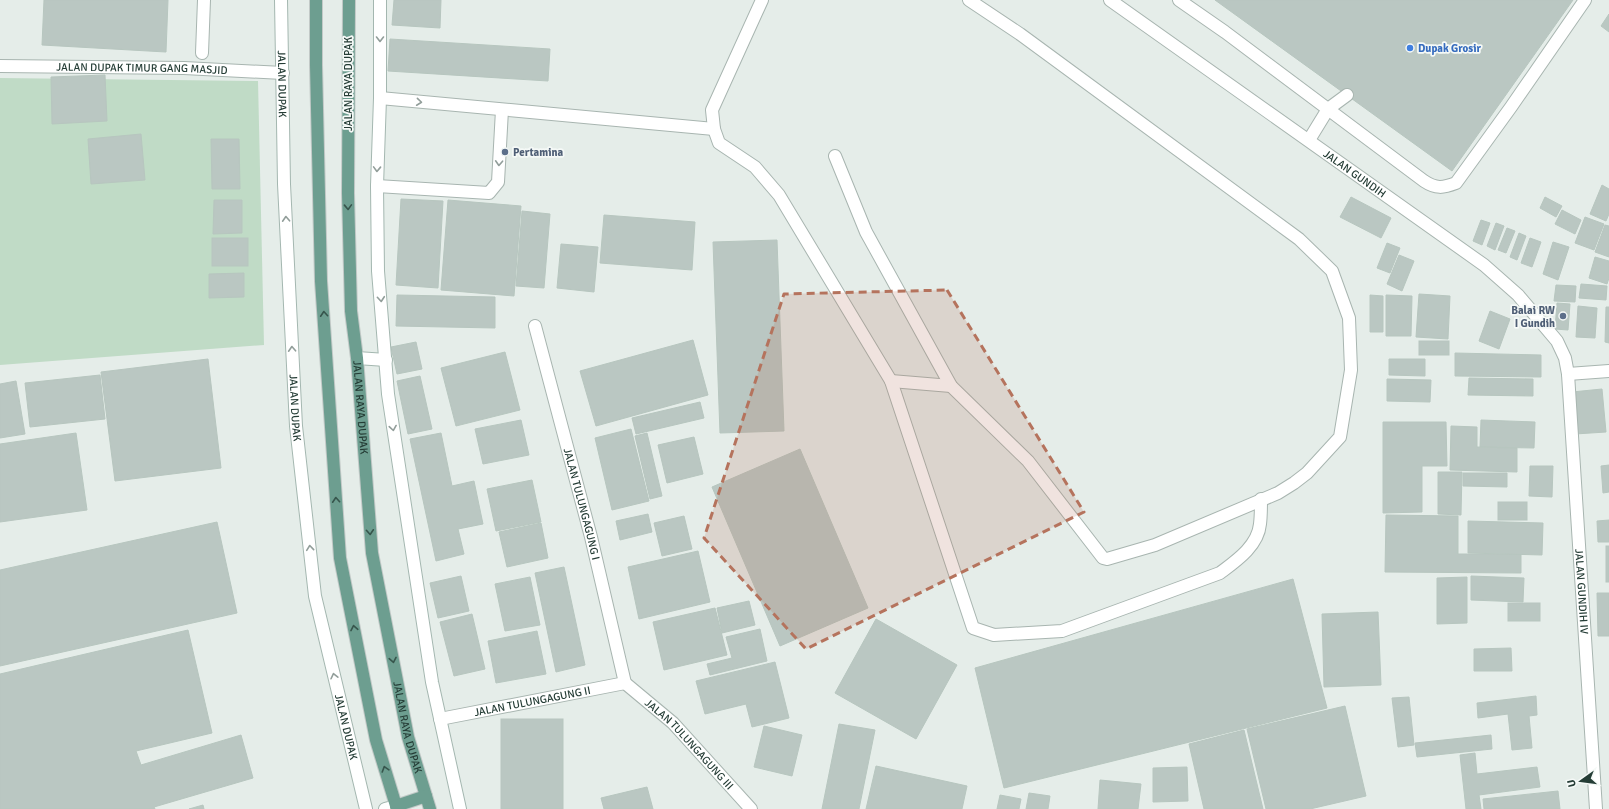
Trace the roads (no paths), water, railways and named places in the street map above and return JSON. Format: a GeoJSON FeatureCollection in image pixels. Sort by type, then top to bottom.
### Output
{"type":"FeatureCollection","features":[{"type":"Feature","properties":{"kind":"main road"},"geometry":{"type":"LineString","coordinates":[[316,0],[321,282],[340,558],[376,740],[393,808],[426,796]]}},
{"type":"Feature","properties":{"kind":"main road","name":"JALAN RAYA DUPAK"},"geometry":{"type":"LineString","coordinates":[[349,0],[348,193],[351,311],[372,553],[408,736],[430,809]]}},
{"type":"Feature","properties":{"kind":"street"},"geometry":{"type":"LineString","coordinates":[[202,53],[204,0]]}},
{"type":"Feature","properties":{"kind":"street","name":"JALAN DUPAK"},"geometry":{"type":"LineString","coordinates":[[281,0],[284,184],[296,426],[315,596],[366,809]]}},
{"type":"Feature","properties":{"kind":"street"},"geometry":{"type":"LineString","coordinates":[[380,0],[380,98],[377,186],[378,271],[388,394],[432,682],[460,809]]}},
{"type":"Feature","properties":{"kind":"street"},"geometry":{"type":"LineString","coordinates":[[762,0],[712,110],[714,129],[719,143],[755,167],[779,195],[890,381],[973,628],[994,635],[1062,632],[1220,573],[1241,557],[1256,539],[1260,525],[1261,499]]}},
{"type":"Feature","properties":{"kind":"street"},"geometry":{"type":"LineString","coordinates":[[834,156],[866,232],[951,386],[1028,461],[1103,558],[1107,559],[1155,545],[1278,493],[1307,473],[1340,437],[1351,370],[1349,318],[1332,271],[1299,239],[1020,34],[970,0]]}},
{"type":"Feature","properties":{"kind":"street","name":"JALAN GUNDIH"},"geometry":{"type":"LineString","coordinates":[[1110,0],[1484,265],[1518,295],[1557,341],[1565,358],[1568,374]]}},
{"type":"Feature","properties":{"kind":"street"},"geometry":{"type":"LineString","coordinates":[[1179,0],[1225,32],[1429,184],[1434,187],[1444,188],[1456,183],[1512,107],[1585,0]]}},
{"type":"Feature","properties":{"kind":"street","name":"JALAN DUPAK TIMUR GANG MASJID"},"geometry":{"type":"LineString","coordinates":[[0,66],[176,68],[283,73]]}},
{"type":"Feature","properties":{"kind":"street"},"geometry":{"type":"LineString","coordinates":[[1309,140],[1328,109],[1348,96]]}},
{"type":"Feature","properties":{"kind":"street"},"geometry":{"type":"LineString","coordinates":[[380,98],[714,129]]}},
{"type":"Feature","properties":{"kind":"street"},"geometry":{"type":"LineString","coordinates":[[377,186],[489,193],[498,182],[502,110]]}},
{"type":"Feature","properties":{"kind":"street","name":"JALAN TULUNGAGUNG I"},"geometry":{"type":"LineString","coordinates":[[536,326],[591,537],[625,683]]}},
{"type":"Feature","properties":{"kind":"street"},"geometry":{"type":"LineString","coordinates":[[356,358],[386,360]]}},
{"type":"Feature","properties":{"kind":"street"},"geometry":{"type":"LineString","coordinates":[[1568,374],[1609,371]]}},
{"type":"Feature","properties":{"kind":"street","name":"JALAN GUNDIH IV"},"geometry":{"type":"LineString","coordinates":[[1568,374],[1596,809]]}},
{"type":"Feature","properties":{"kind":"street"},"geometry":{"type":"LineString","coordinates":[[890,381],[951,386]]}},
{"type":"Feature","properties":{"kind":"street","name":"JALAN TULUNGAGUNG II"},"geometry":{"type":"LineString","coordinates":[[440,719],[625,683]]}},
{"type":"Feature","properties":{"kind":"street","name":"JALAN TULUNGAGUNG III"},"geometry":{"type":"LineString","coordinates":[[625,683],[673,723],[751,809]]}},
{"type":"Feature","properties":{"kind":"place","name":"Dupak Grosir"},"geometry":{"type":"Point","coordinates":[1410,48]}},
{"type":"Feature","properties":{"kind":"place","name":"Pertamina"},"geometry":{"type":"Point","coordinates":[505,152]}},
{"type":"Feature","properties":{"kind":"place","name":"Balai RW I Gundih"},"geometry":{"type":"Point","coordinates":[1563,316]}}]}
